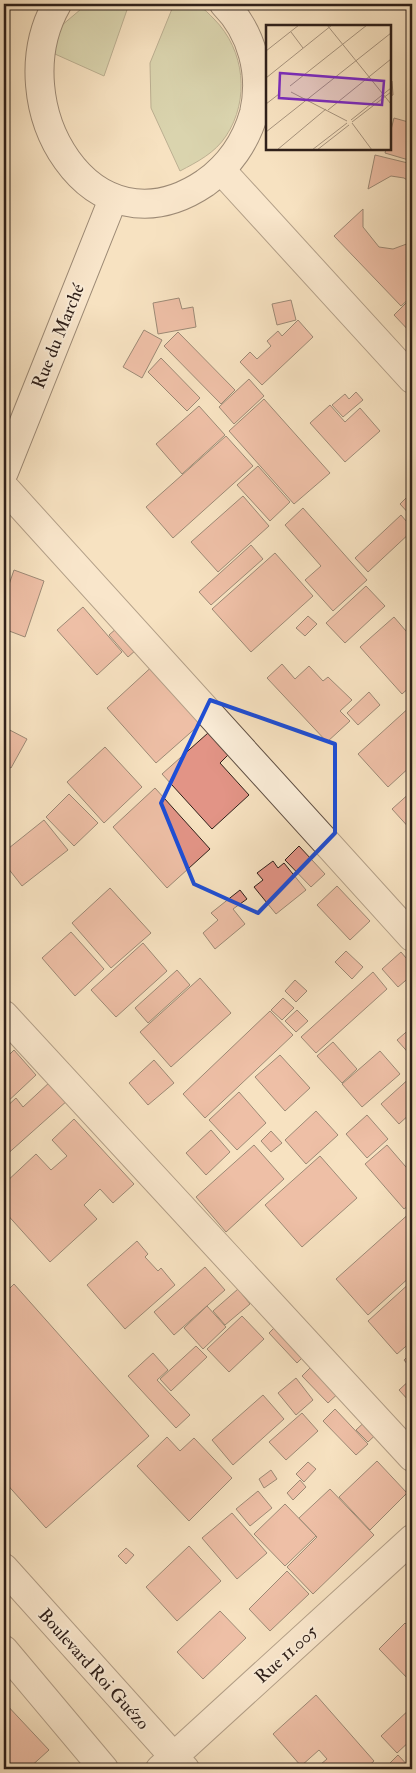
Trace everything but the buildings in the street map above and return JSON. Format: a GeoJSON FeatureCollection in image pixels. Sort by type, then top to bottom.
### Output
{"type":"FeatureCollection","features":[{"type":"Feature","properties":{"kind":"street"},"geometry":{"type":"LineString","coordinates":[[57,4],[38,28],[28,55],[24,84],[27,112],[37,139],[53,162],[86,189],[113,199],[138,202],[164,200],[200,186],[221,170],[237,150],[249,128],[256,104],[257,84],[255,65],[243,29],[224,4]]}},
{"type":"Feature","properties":{"kind":"street"},"geometry":{"type":"LineString","coordinates":[[221,170],[412,379]]}},
{"type":"Feature","properties":{"kind":"street","name":"Rue du Marché"},"geometry":{"type":"LineString","coordinates":[[4,472],[113,199]]}},
{"type":"Feature","properties":{"kind":"street"},"geometry":{"type":"LineString","coordinates":[[4,487],[412,937]]}},
{"type":"Feature","properties":{"kind":"street"},"geometry":{"type":"LineString","coordinates":[[4,1015],[412,1457]]}},
{"type":"Feature","properties":{"kind":"street","name":"Rue 11.005"},"geometry":{"type":"LineString","coordinates":[[173,1765],[412,1540]]}},
{"type":"Feature","properties":{"kind":"street","name":"Boulevard Roi Guézo"},"geometry":{"type":"LineString","coordinates":[[4,1568],[133,1714],[173,1765]]}},
{"type":"Feature","properties":{"kind":"street"},"geometry":{"type":"LineString","coordinates":[[4,1650],[104,1769]]}},
{"type":"Feature","properties":{"kind":"highlighted area"},"geometry":{"type":"Polygon","coordinates":[[[210,700],[335,744],[335,833],[258,913],[194,884],[161,803],[210,700]]]}},
{"type":"Feature","properties":{"kind":"green space"},"geometry":{"type":"Polygon","coordinates":[[[188,3],[197,5],[214,19],[232,45],[238,60],[241,76],[239,107],[234,122],[226,136],[211,152],[180,171],[151,108],[150,63],[174,4],[188,3]]]}},
{"type":"Feature","properties":{"kind":"green space"},"geometry":{"type":"Polygon","coordinates":[[[87,4],[129,4],[104,76],[46,50],[61,26],[87,4]]]}}]}
